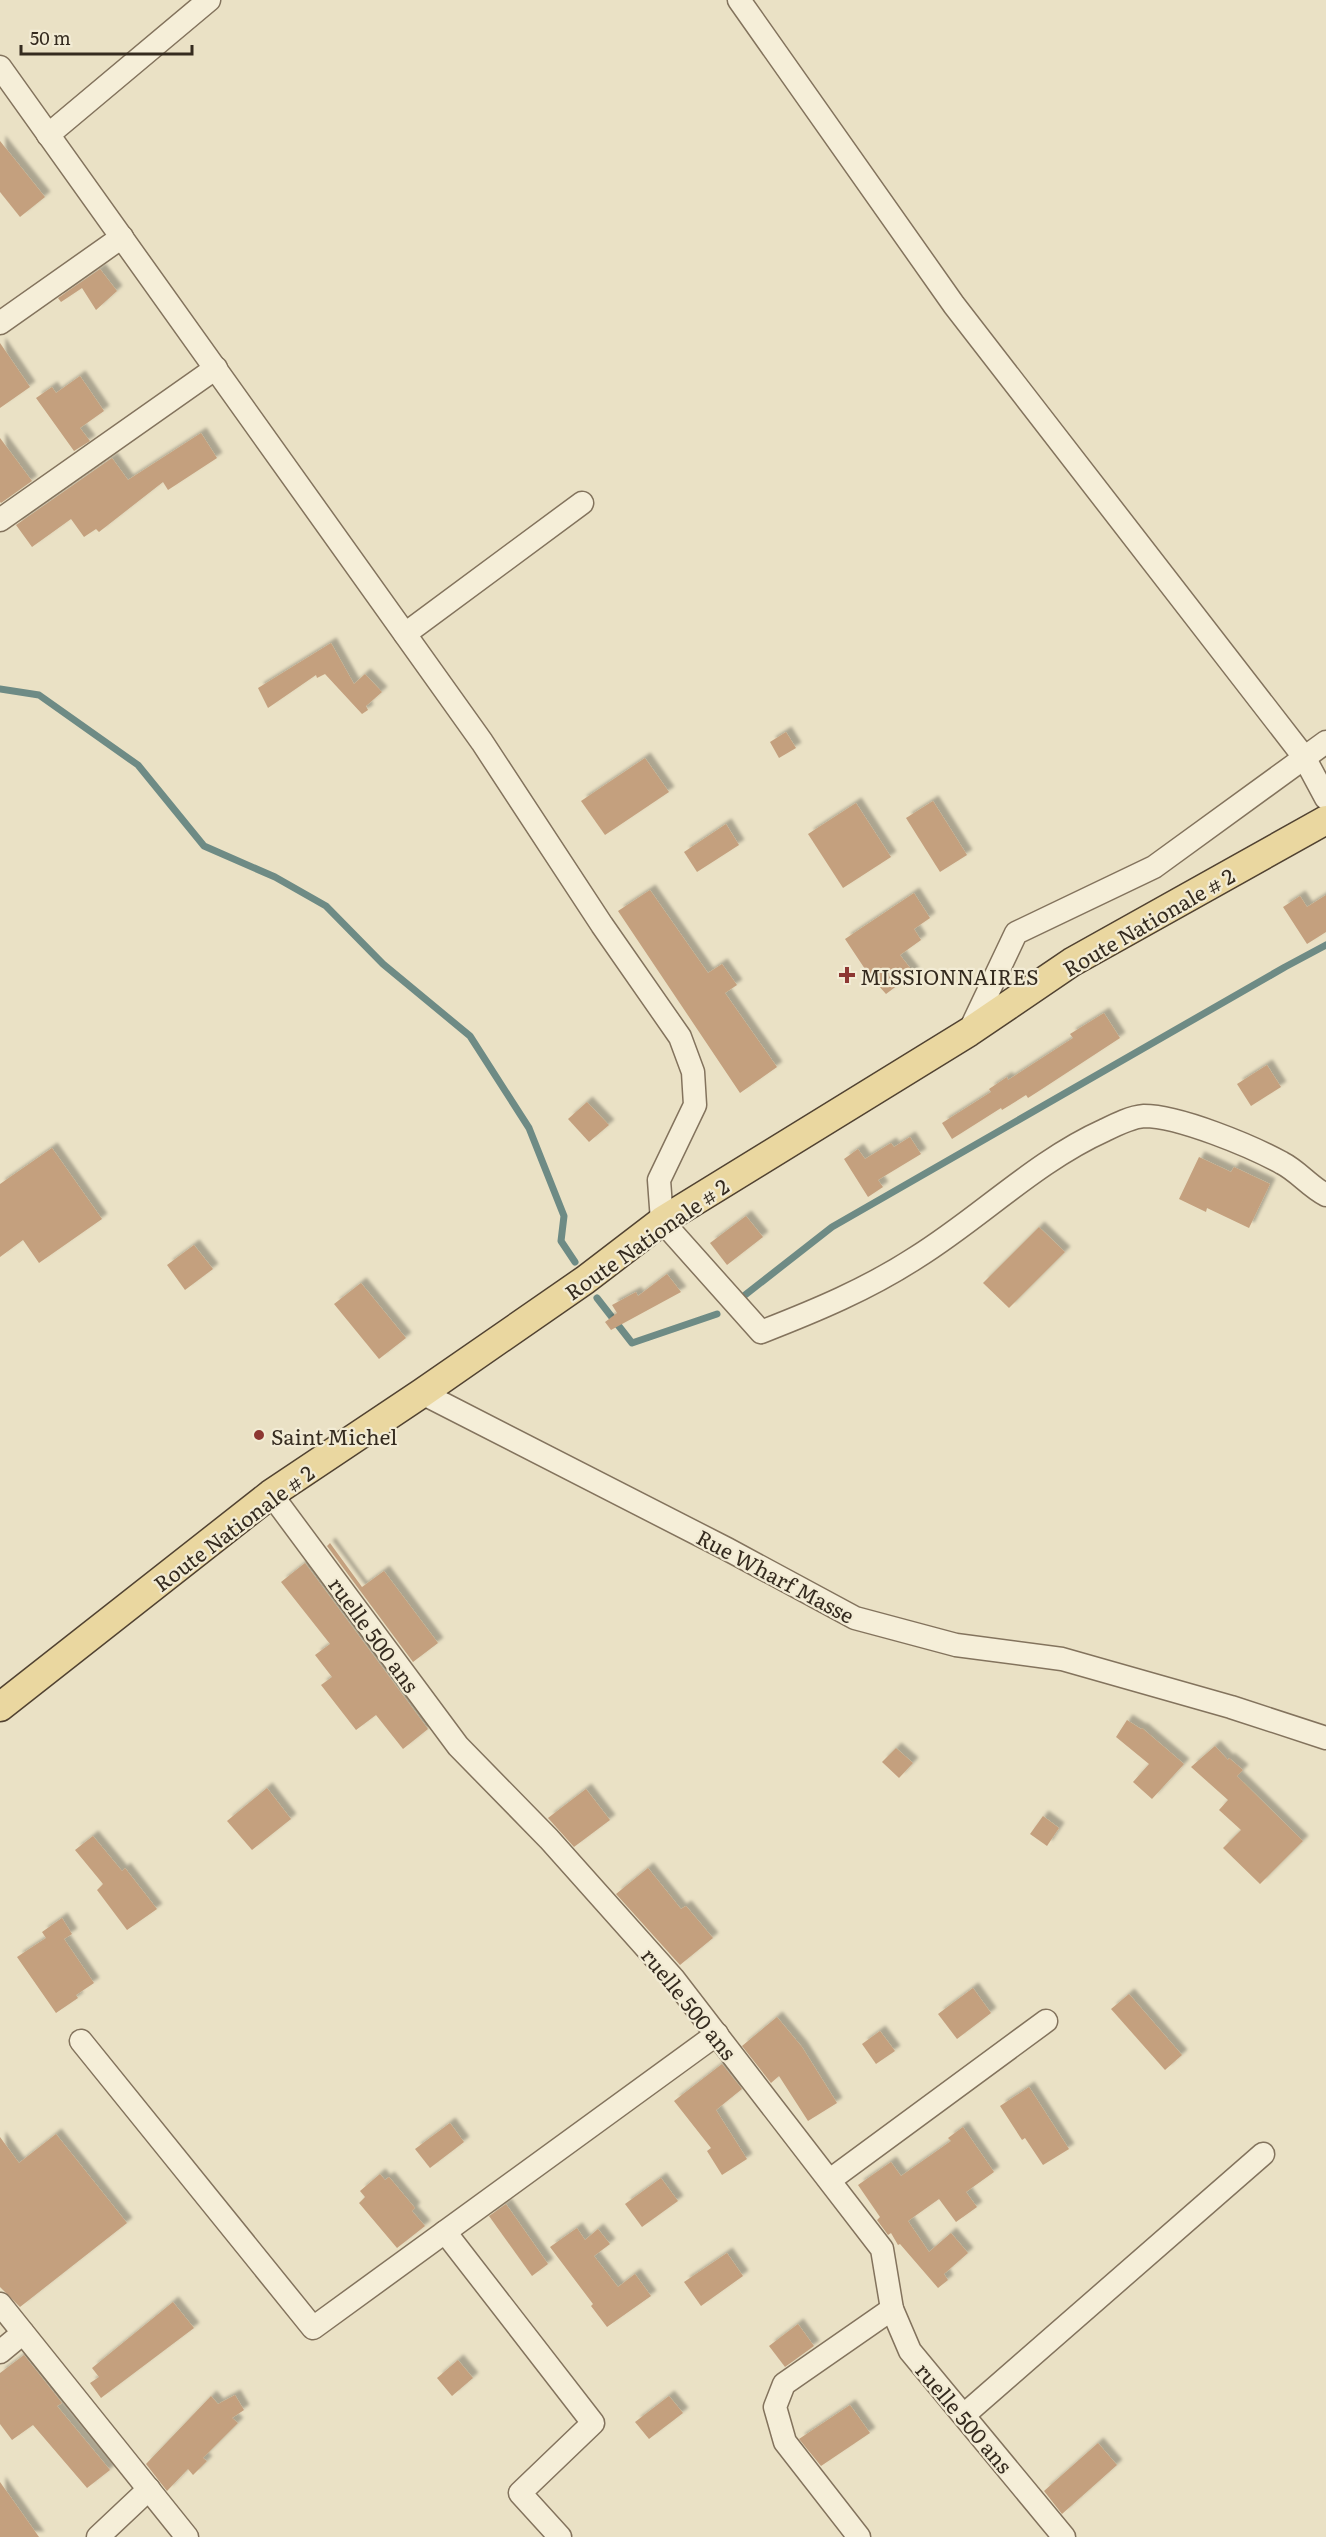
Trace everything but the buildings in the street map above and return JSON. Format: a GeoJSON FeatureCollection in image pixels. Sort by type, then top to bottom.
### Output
{"type":"FeatureCollection","features":[{"type":"Feature","properties":{"kind":"main road","name":"Route Nationale # 2"},"geometry":{"type":"LineString","coordinates":[[0,1707],[271,1494],[585,1280],[662,1221],[969,1032],[1072,962],[1326,820]]}},
{"type":"Feature","properties":{"kind":"street"},"geometry":{"type":"LineString","coordinates":[[48,135],[209,0]]}},
{"type":"Feature","properties":{"kind":"street"},"geometry":{"type":"LineString","coordinates":[[739,0],[954,305],[1304,757],[1326,798]]}},
{"type":"Feature","properties":{"kind":"street"},"geometry":{"type":"LineString","coordinates":[[0,67],[7,92],[48,135],[216,368],[482,742],[602,925],[680,1037],[693,1072],[695,1105],[659,1180],[662,1221],[761,1332],[832,1305],[917,1257],[1012,1187],[1081,1140],[1143,1116],[1171,1120],[1283,1163],[1326,1195]]}},
{"type":"Feature","properties":{"kind":"street"},"geometry":{"type":"LineString","coordinates":[[0,324],[122,237]]}},
{"type":"Feature","properties":{"kind":"street"},"geometry":{"type":"LineString","coordinates":[[0,520],[216,368]]}},
{"type":"Feature","properties":{"kind":"street"},"geometry":{"type":"LineString","coordinates":[[405,634],[582,503]]}},
{"type":"Feature","properties":{"kind":"street"},"geometry":{"type":"LineString","coordinates":[[969,1032],[1016,933],[1154,867],[1326,742]]}},
{"type":"Feature","properties":{"kind":"street","name":"Rue Wharf Masse"},"geometry":{"type":"LineString","coordinates":[[422,1393],[727,1549],[855,1618],[956,1645],[1062,1659],[1230,1707],[1326,1738]]}},
{"type":"Feature","properties":{"kind":"street","name":"ruelle 500 ans"},"geometry":{"type":"LineString","coordinates":[[271,1494],[458,1746],[549,1839],[673,1978],[830,2180],[882,2249],[892,2309],[910,2351],[1064,2537]]}},
{"type":"Feature","properties":{"kind":"street"},"geometry":{"type":"LineString","coordinates":[[830,2180],[1046,2021]]}},
{"type":"Feature","properties":{"kind":"street"},"geometry":{"type":"LineString","coordinates":[[81,2041],[313,2328],[717,2034]]}},
{"type":"Feature","properties":{"kind":"street"},"geometry":{"type":"LineString","coordinates":[[964,2415],[1263,2154]]}},
{"type":"Feature","properties":{"kind":"street"},"geometry":{"type":"LineString","coordinates":[[445,2232],[593,2423],[520,2493],[560,2537]]}},
{"type":"Feature","properties":{"kind":"street"},"geometry":{"type":"LineString","coordinates":[[0,2304],[187,2537]]}},
{"type":"Feature","properties":{"kind":"street"},"geometry":{"type":"LineString","coordinates":[[859,2537],[785,2442],[775,2407],[784,2384],[892,2309]]}},
{"type":"Feature","properties":{"kind":"street"},"geometry":{"type":"LineString","coordinates":[[0,2352],[23,2333]]}},
{"type":"Feature","properties":{"kind":"street"},"geometry":{"type":"LineString","coordinates":[[98,2537],[148,2489]]}},
{"type":"Feature","properties":{"kind":"waterway"},"geometry":{"type":"LineString","coordinates":[[0,689],[39,695],[138,765],[204,846],[275,877],[326,906],[383,964],[470,1036],[529,1128],[564,1216],[561,1241],[575,1262]]}},
{"type":"Feature","properties":{"kind":"waterway"},"geometry":{"type":"LineString","coordinates":[[745,1295],[832,1227],[1326,945]]}},
{"type":"Feature","properties":{"kind":"waterway"},"geometry":{"type":"LineString","coordinates":[[597,1298],[632,1343],[717,1314]]}},
{"type":"Feature","properties":{"kind":"place","name":"MISSIONNAIRES"},"geometry":{"type":"Point","coordinates":[847,975]}},
{"type":"Feature","properties":{"kind":"place","name":"Saint Michel"},"geometry":{"type":"Point","coordinates":[259,1435]}}]}
